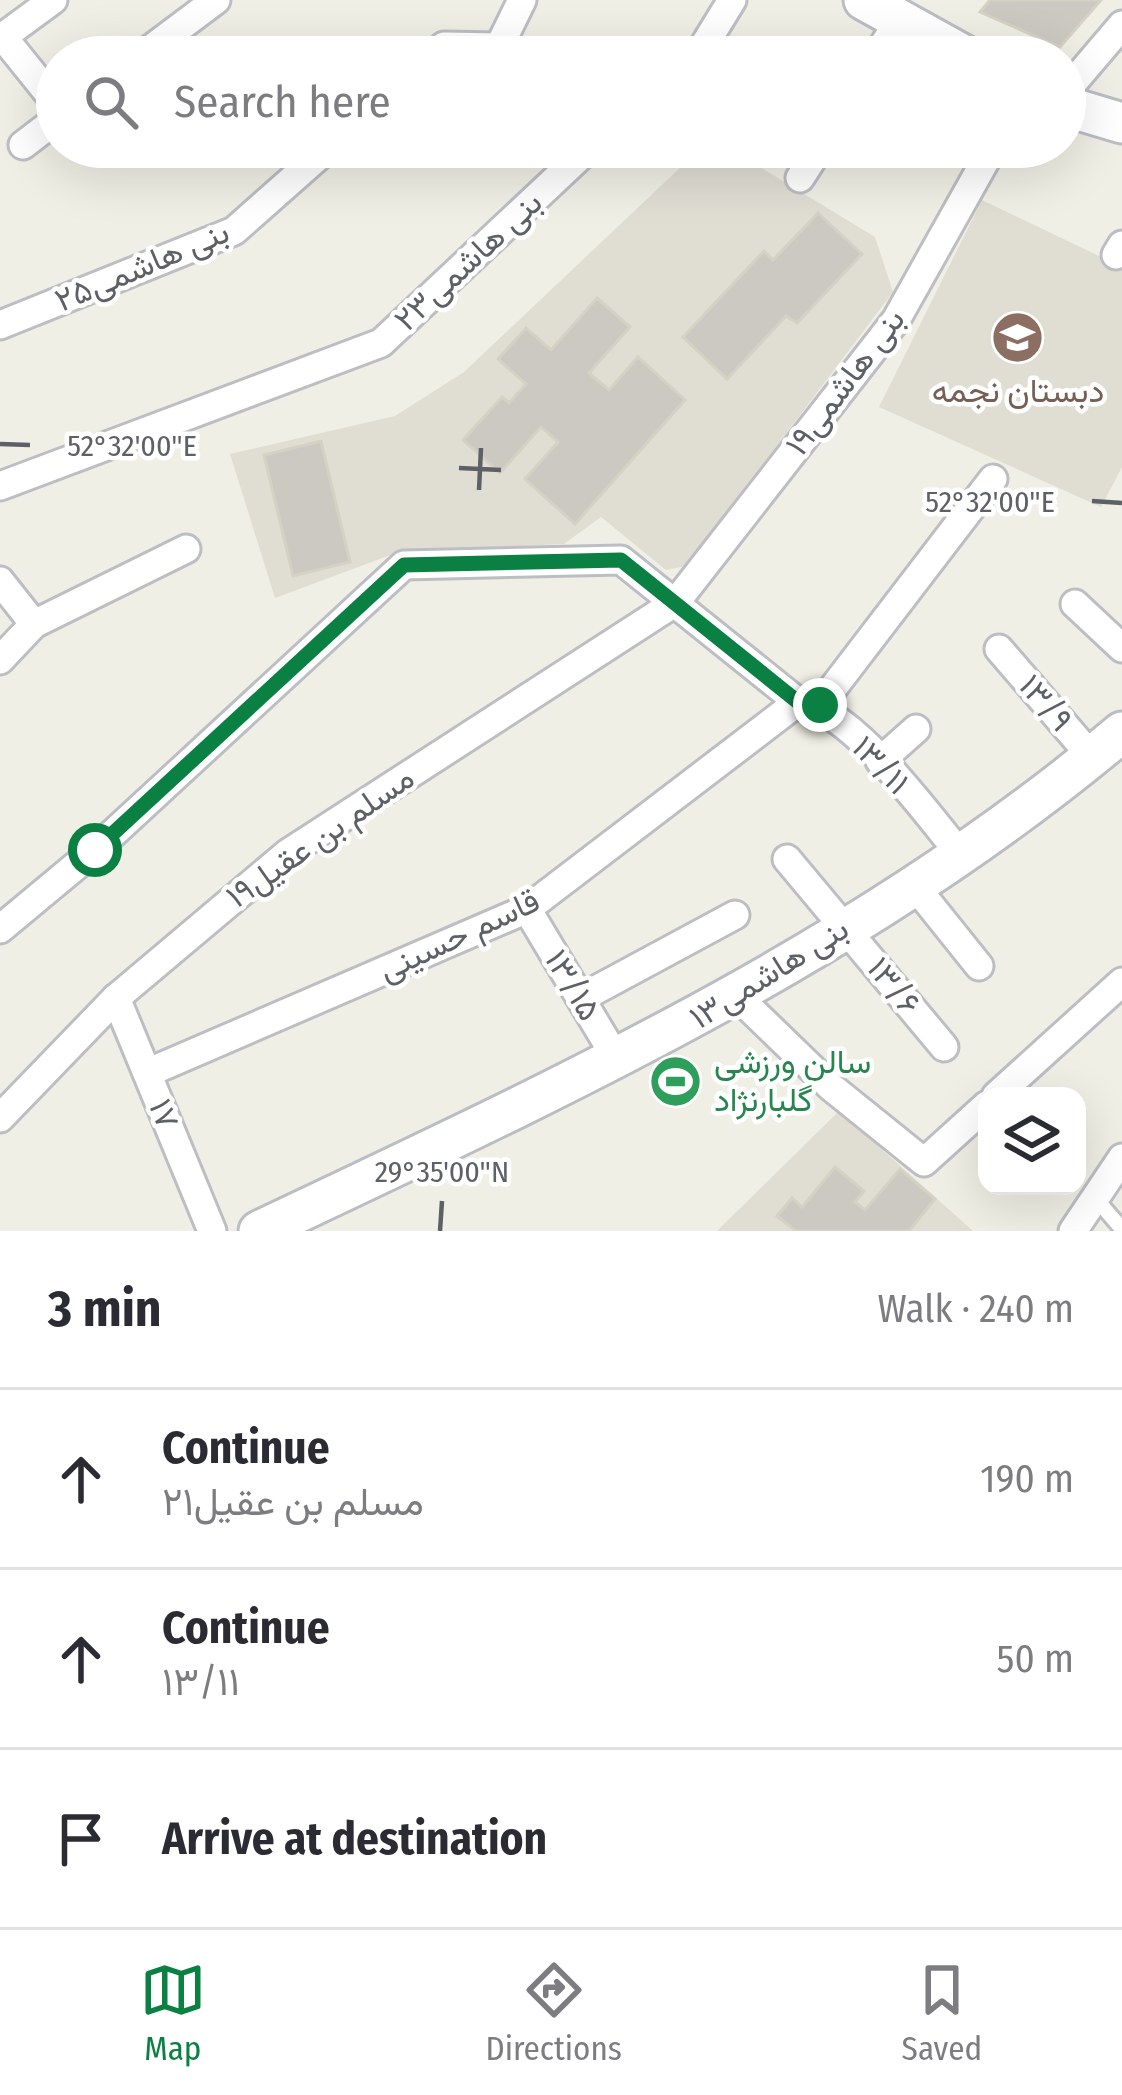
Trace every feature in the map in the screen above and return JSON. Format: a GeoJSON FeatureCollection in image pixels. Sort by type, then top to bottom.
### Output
{"type":"FeatureCollection","features":[{"type":"Feature","properties":{"kind":"street"},"geometry":{"type":"LineString","coordinates":[[36,79],[2,38],[53,0]]}},
{"type":"Feature","properties":{"kind":"street"},"geometry":{"type":"LineString","coordinates":[[168,36],[216,0]]}},
{"type":"Feature","properties":{"kind":"street"},"geometry":{"type":"LineString","coordinates":[[504,36],[522,0]]}},
{"type":"Feature","properties":{"kind":"street"},"geometry":{"type":"LineString","coordinates":[[710,36],[732,0]]}},
{"type":"Feature","properties":{"kind":"street"},"geometry":{"type":"LineString","coordinates":[[886,7],[933,36]]}},
{"type":"Feature","properties":{"kind":"street"},"geometry":{"type":"LineString","coordinates":[[1086,67],[1122,25]]}},
{"type":"Feature","properties":{"kind":"street"},"geometry":{"type":"LineString","coordinates":[[1086,112],[1122,123]]}},
{"type":"Feature","properties":{"kind":"street"},"geometry":{"type":"LineString","coordinates":[[23,145],[36,135]]}},
{"type":"Feature","properties":{"kind":"street","name":"بنی هاشمی۲۵"},"geometry":{"type":"LineString","coordinates":[[0,325],[234,231],[305,168]]}},
{"type":"Feature","properties":{"kind":"street","name":"بنی هاشمی۲۳"},"geometry":{"type":"LineString","coordinates":[[0,486],[381,343],[568,168]]}},
{"type":"Feature","properties":{"kind":"street"},"geometry":{"type":"LineString","coordinates":[[800,178],[806,168]]}},
{"type":"Feature","properties":{"kind":"street","name":"بنی هاشمی۱۹"},"geometry":{"type":"LineString","coordinates":[[676,602],[896,320],[981,168]]}},
{"type":"Feature","properties":{"kind":"street","name":"قاسم حسینی"},"geometry":{"type":"LineString","coordinates":[[147,1073],[527,909],[809,704],[993,479]]}},
{"type":"Feature","properties":{"kind":"street"},"geometry":{"type":"LineString","coordinates":[[0,660],[34,624],[186,549]]}},
{"type":"Feature","properties":{"kind":"street","name":"۱۳/۱۱"},"geometry":{"type":"LineString","coordinates":[[0,929],[95,850],[404,565],[621,560],[880,761],[962,856]]}},
{"type":"Feature","properties":{"kind":"street"},"geometry":{"type":"LineString","coordinates":[[0,581],[34,624]]}},
{"type":"Feature","properties":{"kind":"street","name":"مسلم بن عقیل۱۹"},"geometry":{"type":"LineString","coordinates":[[0,1118],[116,998],[288,853],[676,602]]}},
{"type":"Feature","properties":{"kind":"street"},"geometry":{"type":"LineString","coordinates":[[1075,604],[1122,649]]}},
{"type":"Feature","properties":{"kind":"street","name":"۱۳/۹"},"geometry":{"type":"LineString","coordinates":[[999,649],[1107,744]]}},
{"type":"Feature","properties":{"kind":"street"},"geometry":{"type":"LineString","coordinates":[[880,761],[916,729]]}},
{"type":"Feature","properties":{"kind":"street","name":"بنی هاشمی۱۳"},"geometry":{"type":"LineString","coordinates":[[259,1231],[618,1061],[738,997],[962,856],[1107,744]]}},
{"type":"Feature","properties":{"kind":"street","name":"۱۳/۶"},"geometry":{"type":"LineString","coordinates":[[787,859],[944,1047]]}},
{"type":"Feature","properties":{"kind":"street"},"geometry":{"type":"LineString","coordinates":[[914,885],[979,966]]}},
{"type":"Feature","properties":{"kind":"street","name":"۱۳/۱۵"},"geometry":{"type":"LineString","coordinates":[[527,909],[618,1061]]}},
{"type":"Feature","properties":{"kind":"street"},"geometry":{"type":"LineString","coordinates":[[581,998],[735,915]]}},
{"type":"Feature","properties":{"kind":"street"},"geometry":{"type":"LineString","coordinates":[[1006,1087],[1122,982]]}},
{"type":"Feature","properties":{"kind":"street"},"geometry":{"type":"LineString","coordinates":[[738,997],[831,1087],[923,1162],[978,1113]]}},
{"type":"Feature","properties":{"kind":"street","name":"۱۷"},"geometry":{"type":"LineString","coordinates":[[116,998],[212,1231]]}},
{"type":"Feature","properties":{"kind":"street"},"geometry":{"type":"LineString","coordinates":[[1072,1231],[1122,1158]]}},
{"type":"Feature","properties":{"kind":"lane"},"geometry":{"type":"LineString","coordinates":[[1097,1200],[1122,1229]]}},
{"type":"Feature","properties":{"kind":"shaded area"},"geometry":{"type":"Polygon","coordinates":[[[680,168],[762,168],[875,237],[893,292],[686,566],[666,570],[601,517],[564,544],[401,551],[275,598],[230,454],[395,416],[464,372],[680,168]]]}},
{"type":"Feature","properties":{"kind":"shaded area","name":"دبستان نجمه"},"geometry":{"type":"Polygon","coordinates":[[[982,200],[1122,267],[1122,467],[1101,507],[879,407],[982,200]]]}},
{"type":"Feature","properties":{"kind":"shaded area"},"geometry":{"type":"Polygon","coordinates":[[[839,1111],[973,1231],[717,1231],[839,1111]]]}},
{"type":"Feature","properties":{"kind":"building"},"geometry":{"type":"Polygon","coordinates":[[[990,0],[1101,0],[1070,36],[1035,36],[980,12],[990,0]]]}},
{"type":"Feature","properties":{"kind":"building"},"geometry":{"type":"Polygon","coordinates":[[[818,213],[862,254],[797,323],[786,316],[727,379],[683,337],[764,251],[773,260],[818,213]]]}},
{"type":"Feature","properties":{"kind":"building"},"geometry":{"type":"Polygon","coordinates":[[[597,298],[630,327],[589,373],[609,390],[638,357],[685,400],[575,524],[525,479],[558,442],[541,427],[500,473],[463,440],[502,397],[509,403],[526,384],[498,359],[526,328],[551,350],[597,298]]]}},
{"type":"Feature","properties":{"kind":"building"},"geometry":{"type":"Polygon","coordinates":[[[321,441],[350,562],[293,576],[264,455],[321,441]]]}},
{"type":"Feature","properties":{"kind":"building"},"geometry":{"type":"Polygon","coordinates":[[[835,1167],[864,1191],[855,1202],[865,1210],[900,1169],[935,1199],[909,1231],[796,1231],[777,1216],[792,1198],[802,1207],[835,1167]]]}},
{"type":"Feature","properties":{"kind":"place","name":"دبستان نجمه"},"geometry":{"type":"Point","coordinates":[1018,337]}},
{"type":"Feature","properties":{"kind":"place","name":"سالن ورزشی گلبارنژاد"},"geometry":{"type":"Point","coordinates":[675,1081]}},
{"type":"Feature","properties":{"kind":"route"},"geometry":{"type":"LineString","coordinates":[[95,850],[404,565],[621,560],[798,702],[820,705]]}}]}
